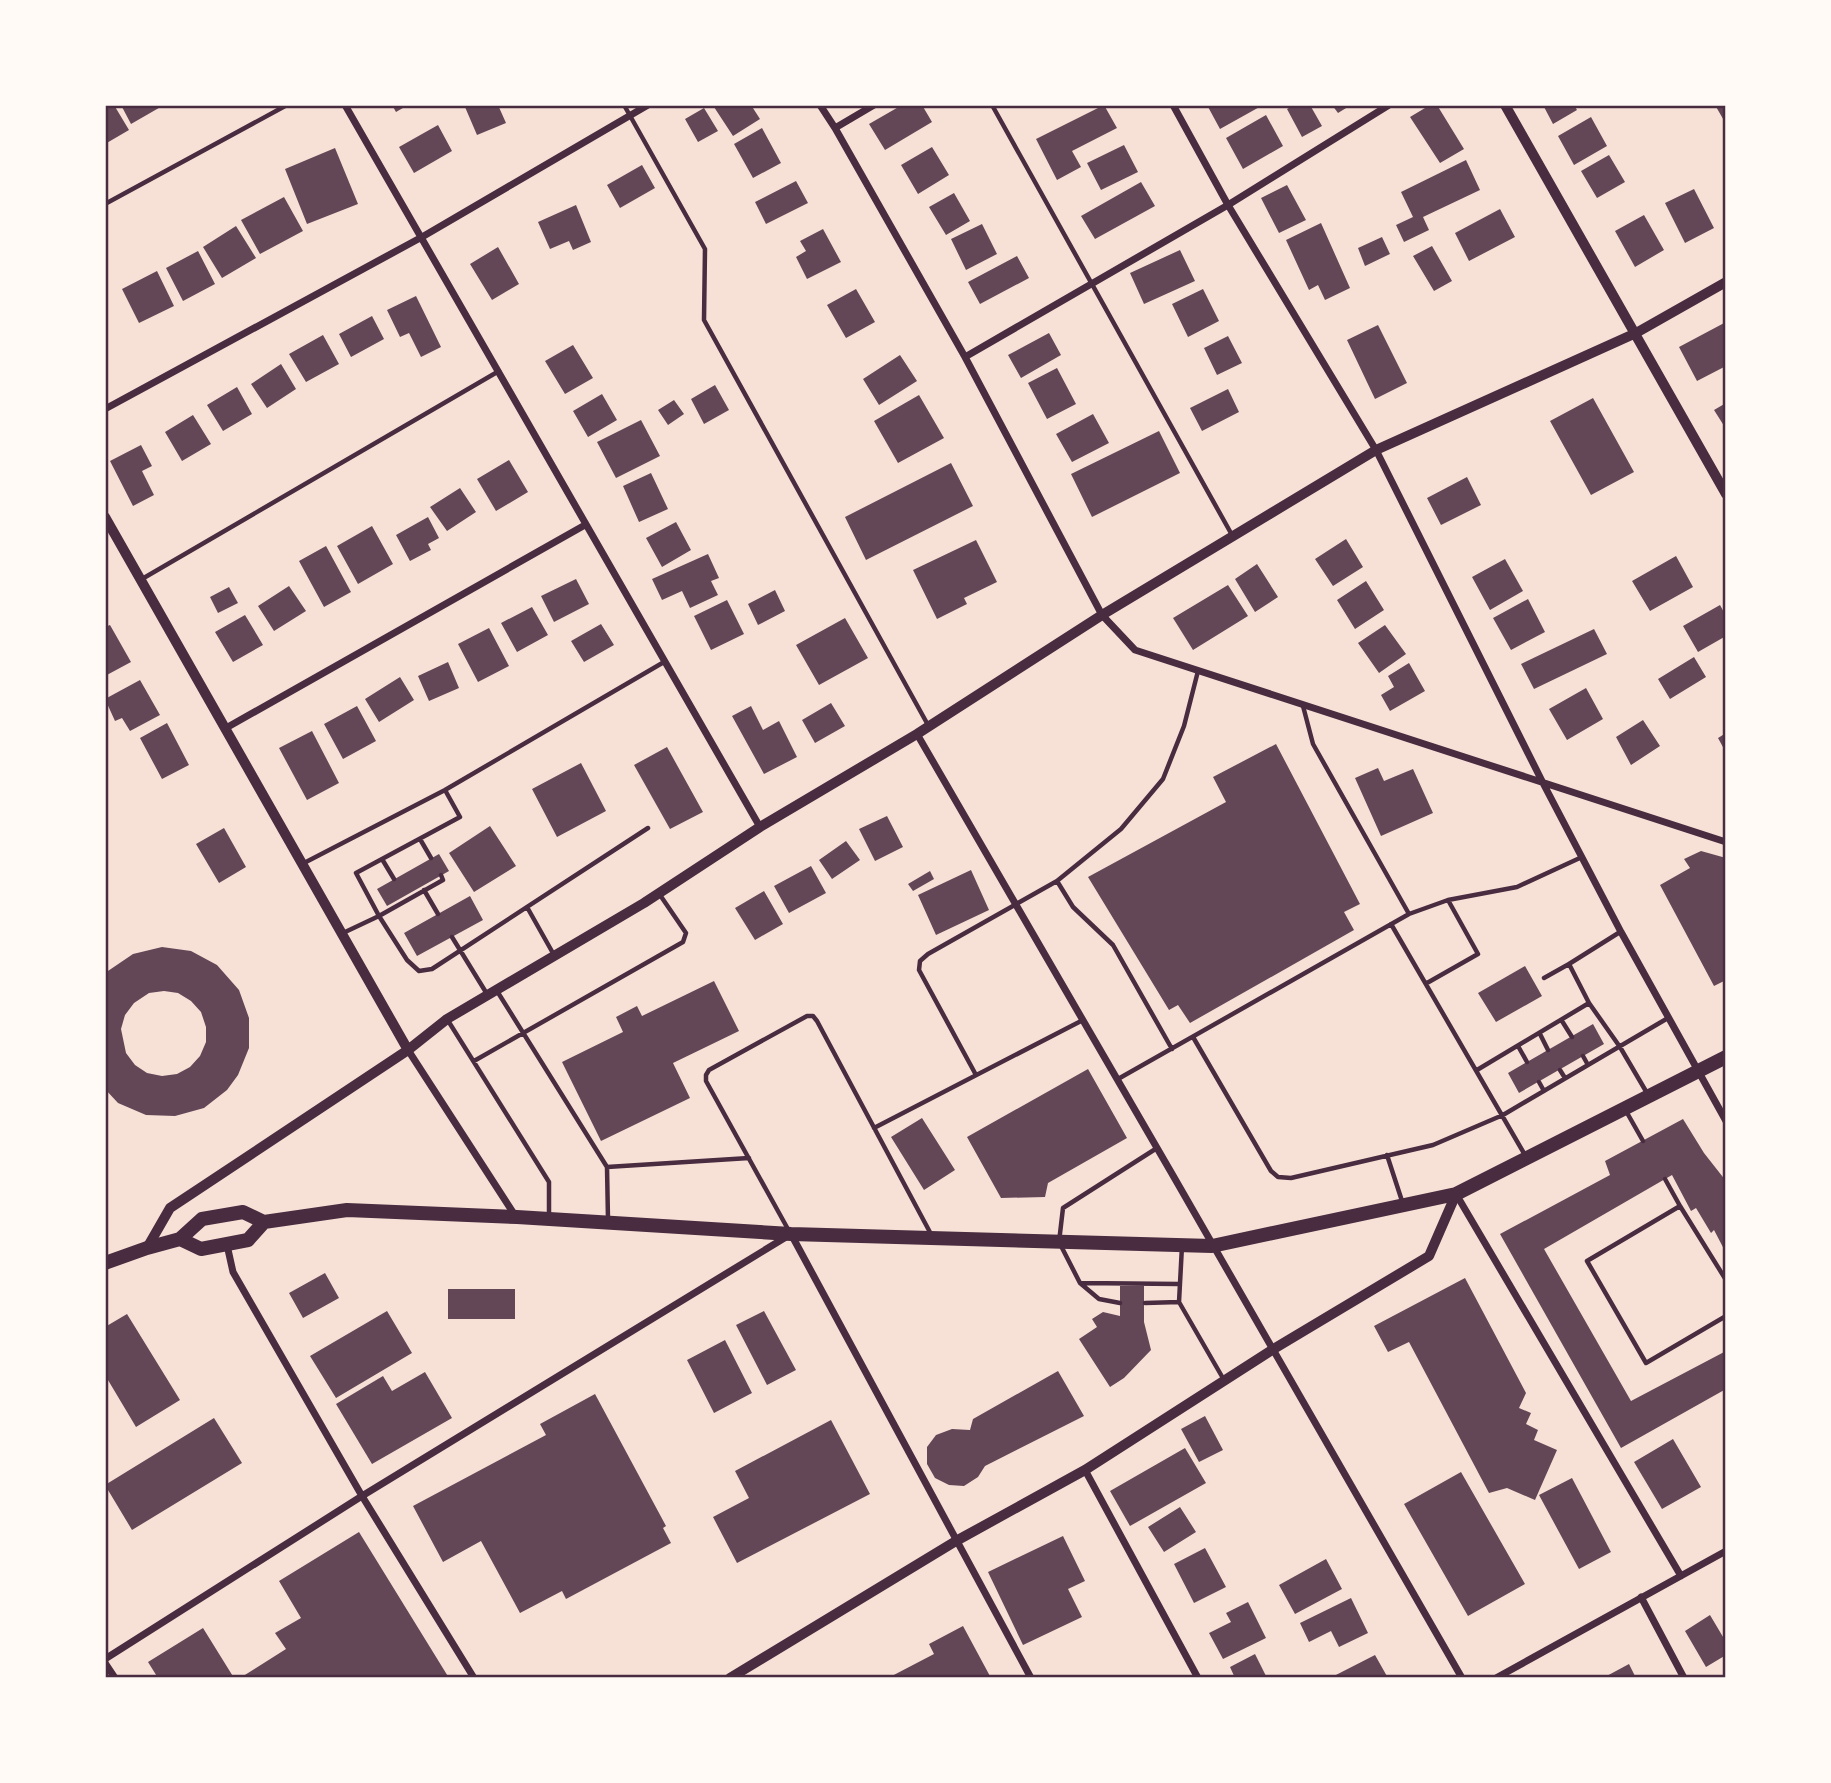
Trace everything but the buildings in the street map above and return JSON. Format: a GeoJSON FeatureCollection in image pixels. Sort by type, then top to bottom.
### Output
{"type":"FeatureCollection","features":[{"type":"Feature","properties":{"kind":"main road"},"geometry":{"type":"LineString","coordinates":[[105,1263],[180,1239],[202,1219],[243,1212],[264,1222],[347,1210],[517,1217],[792,1234],[1212,1246],[1455,1195],[1726,1057]]}},
{"type":"Feature","properties":{"kind":"main road"},"geometry":{"type":"LineString","coordinates":[[180,1239],[201,1249],[248,1241],[264,1222]]}},
{"type":"Feature","properties":{"kind":"street"},"geometry":{"type":"LineString","coordinates":[[345,105],[760,827]]}},
{"type":"Feature","properties":{"kind":"street"},"geometry":{"type":"LineString","coordinates":[[105,410],[422,236],[648,105]]}},
{"type":"Feature","properties":{"kind":"street"},"geometry":{"type":"LineString","coordinates":[[820,105],[965,357],[1102,615],[1135,650],[1726,842]]}},
{"type":"Feature","properties":{"kind":"street"},"geometry":{"type":"LineString","coordinates":[[835,128],[874,105]]}},
{"type":"Feature","properties":{"kind":"street"},"geometry":{"type":"LineString","coordinates":[[1173,105],[1228,205],[1376,450],[1543,783],[1621,932],[1726,1121]]}},
{"type":"Feature","properties":{"kind":"street"},"geometry":{"type":"LineString","coordinates":[[965,357],[1228,205],[1389,105]]}},
{"type":"Feature","properties":{"kind":"street"},"geometry":{"type":"LineString","coordinates":[[1505,105],[1726,494]]}},
{"type":"Feature","properties":{"kind":"street"},"geometry":{"type":"LineString","coordinates":[[146,1248],[170,1208],[408,1050],[447,1019],[659,893],[760,827],[917,734],[1102,615],[1376,450],[1636,333],[1726,282]]}},
{"type":"Feature","properties":{"kind":"street"},"geometry":{"type":"LineString","coordinates":[[105,517],[408,1050],[517,1217]]}},
{"type":"Feature","properties":{"kind":"street"},"geometry":{"type":"LineString","coordinates":[[226,728],[585,525]]}},
{"type":"Feature","properties":{"kind":"street"},"geometry":{"type":"LineString","coordinates":[[917,734],[1462,1678]]}},
{"type":"Feature","properties":{"kind":"street"},"geometry":{"type":"LineString","coordinates":[[730,1678],[956,1541],[1085,1470],[1272,1350],[1429,1256],[1455,1195]]}},
{"type":"Feature","properties":{"kind":"street"},"geometry":{"type":"LineString","coordinates":[[1455,1195],[1681,1576]]}},
{"type":"Feature","properties":{"kind":"street"},"geometry":{"type":"LineString","coordinates":[[115,1678],[105,1661],[362,1496],[792,1234],[1031,1678]]}},
{"type":"Feature","properties":{"kind":"street"},"geometry":{"type":"LineString","coordinates":[[227,1245],[233,1272],[362,1496],[474,1678]]}},
{"type":"Feature","properties":{"kind":"street"},"geometry":{"type":"LineString","coordinates":[[1085,1470],[1198,1678]]}},
{"type":"Feature","properties":{"kind":"street"},"geometry":{"type":"LineString","coordinates":[[1496,1678],[1726,1551]]}},
{"type":"Feature","properties":{"kind":"street"},"geometry":{"type":"LineString","coordinates":[[1640,1597],[1684,1678]]}},
{"type":"Feature","properties":{"kind":"lane"},"geometry":{"type":"LineString","coordinates":[[105,204],[287,105]]}},
{"type":"Feature","properties":{"kind":"lane"},"geometry":{"type":"LineString","coordinates":[[624,105],[705,249],[704,320],[929,726]]}},
{"type":"Feature","properties":{"kind":"lane"},"geometry":{"type":"LineString","coordinates":[[992,105],[1233,536]]}},
{"type":"Feature","properties":{"kind":"lane"},"geometry":{"type":"LineString","coordinates":[[141,580],[499,371]]}},
{"type":"Feature","properties":{"kind":"lane"},"geometry":{"type":"LineString","coordinates":[[303,863],[445,790],[664,662]]}},
{"type":"Feature","properties":{"kind":"lane"},"geometry":{"type":"LineString","coordinates":[[976,1075],[919,970],[920,961],[1057,881],[1121,829],[1163,779],[1184,726],[1198,671]]}},
{"type":"Feature","properties":{"kind":"lane"},"geometry":{"type":"LineString","coordinates":[[1303,705],[1313,744],[1409,914]]}},
{"type":"Feature","properties":{"kind":"lane"},"geometry":{"type":"LineString","coordinates":[[445,790],[460,817],[356,873],[407,960],[419,971],[432,969],[648,828]]}},
{"type":"Feature","properties":{"kind":"lane"},"geometry":{"type":"LineString","coordinates":[[420,839],[431,858]]}},
{"type":"Feature","properties":{"kind":"lane"},"geometry":{"type":"LineString","coordinates":[[1118,1079],[1409,914],[1448,900],[1517,887],[1583,857]]}},
{"type":"Feature","properties":{"kind":"lane"},"geometry":{"type":"LineString","coordinates":[[382,859],[394,879]]}},
{"type":"Feature","properties":{"kind":"lane"},"geometry":{"type":"LineString","coordinates":[[342,933],[379,916],[443,880],[441,875]]}},
{"type":"Feature","properties":{"kind":"lane"},"geometry":{"type":"LineString","coordinates":[[1057,881],[1073,907],[1113,945],[1172,1049]]}},
{"type":"Feature","properties":{"kind":"lane"},"geometry":{"type":"LineString","coordinates":[[424,890],[438,914]]}},
{"type":"Feature","properties":{"kind":"lane"},"geometry":{"type":"LineString","coordinates":[[474,1061],[683,942],[686,933],[659,893]]}},
{"type":"Feature","properties":{"kind":"lane"},"geometry":{"type":"LineString","coordinates":[[1427,983],[1478,954],[1448,900]]}},
{"type":"Feature","properties":{"kind":"lane"},"geometry":{"type":"LineString","coordinates":[[527,907],[555,956]]}},
{"type":"Feature","properties":{"kind":"lane"},"geometry":{"type":"LineString","coordinates":[[1391,924],[1527,1159]]}},
{"type":"Feature","properties":{"kind":"lane"},"geometry":{"type":"LineString","coordinates":[[1544,978],[1621,932]]}},
{"type":"Feature","properties":{"kind":"lane"},"geometry":{"type":"LineString","coordinates":[[452,937],[459,951],[522,1033],[607,1167],[608,1223]]}},
{"type":"Feature","properties":{"kind":"lane"},"geometry":{"type":"LineString","coordinates":[[1569,964],[1590,1003],[1650,1098]]}},
{"type":"Feature","properties":{"kind":"lane"},"geometry":{"type":"LineString","coordinates":[[1477,1070],[1590,1003]]}},
{"type":"Feature","properties":{"kind":"lane"},"geometry":{"type":"LineString","coordinates":[[792,1234],[706,1081],[706,1075],[709,1070],[807,1016],[813,1016],[933,1238]]}},
{"type":"Feature","properties":{"kind":"lane"},"geometry":{"type":"LineString","coordinates":[[1193,1037],[1271,1171],[1278,1177],[1291,1178],[1433,1145],[1503,1115],[1669,1018]]}},
{"type":"Feature","properties":{"kind":"lane"},"geometry":{"type":"LineString","coordinates":[[447,1019],[549,1182],[549,1220]]}},
{"type":"Feature","properties":{"kind":"lane"},"geometry":{"type":"LineString","coordinates":[[874,1128],[1083,1020]]}},
{"type":"Feature","properties":{"kind":"lane"},"geometry":{"type":"LineString","coordinates":[[1562,1021],[1572,1037]]}},
{"type":"Feature","properties":{"kind":"lane"},"geometry":{"type":"LineString","coordinates":[[1540,1034],[1548,1050]]}},
{"type":"Feature","properties":{"kind":"lane"},"geometry":{"type":"LineString","coordinates":[[1518,1046],[1527,1062]]}},
{"type":"Feature","properties":{"kind":"lane"},"geometry":{"type":"LineString","coordinates":[[1583,1056],[1588,1065]]}},
{"type":"Feature","properties":{"kind":"lane"},"geometry":{"type":"LineString","coordinates":[[1560,1070],[1565,1079]]}},
{"type":"Feature","properties":{"kind":"lane"},"geometry":{"type":"LineString","coordinates":[[1539,1082],[1544,1091]]}},
{"type":"Feature","properties":{"kind":"lane"},"geometry":{"type":"LineString","coordinates":[[1625,1110],[1643,1141]]}},
{"type":"Feature","properties":{"kind":"lane"},"geometry":{"type":"LineString","coordinates":[[1120,1303],[1099,1299],[1080,1283],[1059,1241],[1063,1208],[1157,1149]]}},
{"type":"Feature","properties":{"kind":"lane"},"geometry":{"type":"LineString","coordinates":[[1387,1155],[1403,1205]]}},
{"type":"Feature","properties":{"kind":"lane"},"geometry":{"type":"LineString","coordinates":[[607,1167],[749,1158]]}},
{"type":"Feature","properties":{"kind":"lane"},"geometry":{"type":"LineString","coordinates":[[1665,1179],[1726,1280]]}},
{"type":"Feature","properties":{"kind":"lane"},"geometry":{"type":"LineString","coordinates":[[1680,1206],[1587,1261],[1646,1363],[1726,1317]]}},
{"type":"Feature","properties":{"kind":"lane"},"geometry":{"type":"LineString","coordinates":[[1182,1245],[1179,1302],[1224,1381]]}},
{"type":"Feature","properties":{"kind":"lane"},"geometry":{"type":"LineString","coordinates":[[1080,1283],[1179,1284]]}},
{"type":"Feature","properties":{"kind":"lane"},"geometry":{"type":"LineString","coordinates":[[1145,1303],[1179,1302]]}}]}
